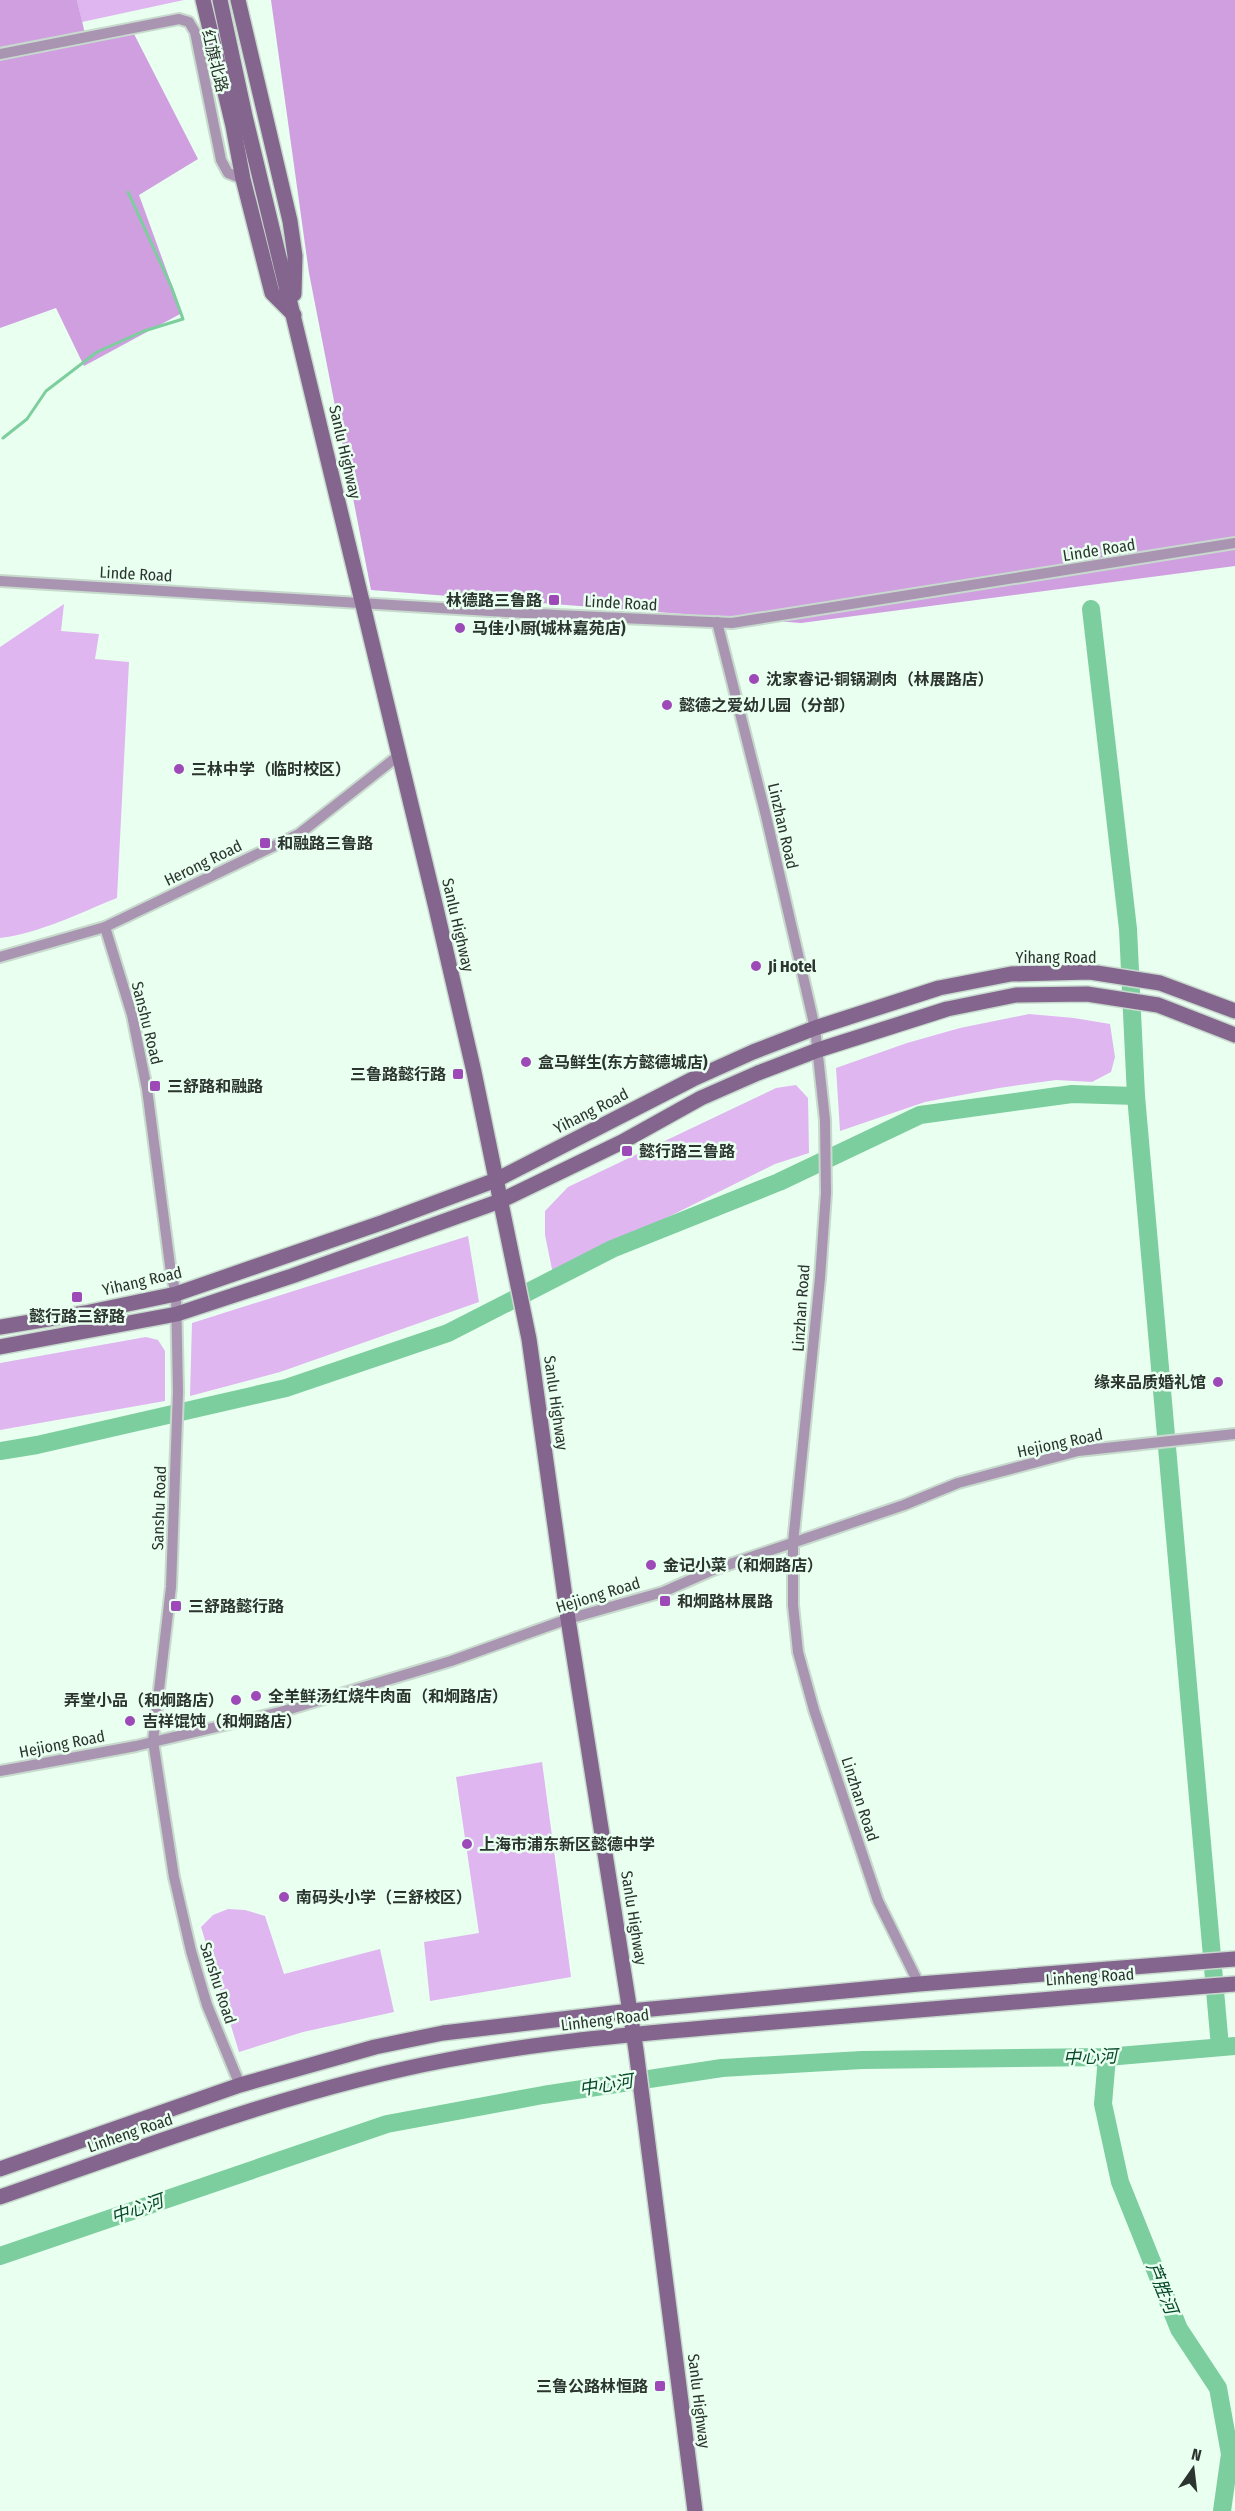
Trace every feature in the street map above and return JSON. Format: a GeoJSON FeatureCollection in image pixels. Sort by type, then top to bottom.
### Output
{"type":"FeatureCollection","features":[{"type":"Feature","properties":{"kind":"main road"},"geometry":{"type":"LineString","coordinates":[[203,0],[243,179],[272,293],[294,315]]}},
{"type":"Feature","properties":{"kind":"main road","name":"Sanlu Highway"},"geometry":{"type":"LineString","coordinates":[[220,0],[441,930],[530,1348],[568,1619],[635,2042],[695,2511]]}},
{"type":"Feature","properties":{"kind":"main road","name":"Sanlu Highway"},"geometry":{"type":"LineString","coordinates":[[238,0],[290,221],[295,256],[294,315]]}},
{"type":"Feature","properties":{"kind":"main road","name":"Yihang Road"},"geometry":{"type":"LineString","coordinates":[[0,1327],[85,1313],[176,1294],[374,1226],[496,1180],[693,1079],[753,1052],[815,1028],[939,988],[1011,974],[1090,972],[1160,983],[1235,1011]]}},
{"type":"Feature","properties":{"kind":"main road"},"geometry":{"type":"LineString","coordinates":[[0,1347],[177,1314],[292,1276],[500,1201],[622,1142],[701,1098],[758,1073],[818,1050],[957,1007],[1016,995],[1087,994],[1158,1005],[1235,1035]]}},
{"type":"Feature","properties":{"kind":"main road","name":"Linheng Road"},"geometry":{"type":"LineString","coordinates":[[0,2169],[240,2085],[375,2047],[443,2033],[630,2011],[918,1984],[1235,1959]]}},
{"type":"Feature","properties":{"kind":"main road","name":"Linheng Road"},"geometry":{"type":"LineString","coordinates":[[2,2197],[250,2111],[382,2074],[503,2051],[635,2042],[1235,1984]]}},
{"type":"Feature","properties":{"kind":"street","name":"红旗北路"},"geometry":{"type":"LineString","coordinates":[[0,54],[179,19],[189,22],[195,32],[221,160],[228,173],[243,179]]}},
{"type":"Feature","properties":{"kind":"street","name":"Linde Road"},"geometry":{"type":"LineString","coordinates":[[0,581],[732,623],[1235,543]]}},
{"type":"Feature","properties":{"kind":"street","name":"Linzhan Road"},"geometry":{"type":"LineString","coordinates":[[717,622],[766,816],[815,1028],[825,1120],[826,1192],[818,1300],[793,1543],[793,1605],[798,1652],[814,1710],[878,1901],[918,1984]]}},
{"type":"Feature","properties":{"kind":"street","name":"Herong Road"},"geometry":{"type":"LineString","coordinates":[[0,957],[105,927],[299,834],[398,756]]}},
{"type":"Feature","properties":{"kind":"street","name":"Sanshu Road"},"geometry":{"type":"LineString","coordinates":[[105,927],[132,1015],[147,1089],[171,1273],[176,1294],[178,1392],[170,1605],[153,1741],[174,1877],[191,1951],[207,2005],[240,2085]]}},
{"type":"Feature","properties":{"kind":"street","name":"Hejiong Road"},"geometry":{"type":"LineString","coordinates":[[0,1771],[153,1741],[292,1709],[451,1661],[568,1619],[663,1592],[713,1570],[904,1505],[958,1483],[1078,1451],[1235,1434]]}},
{"type":"Feature","properties":{"kind":"shaded area"},"geometry":{"type":"Polygon","coordinates":[[[0,0],[77,0],[87,42],[134,34],[198,159],[139,195],[182,313],[84,366],[56,308],[0,328],[0,0]]]}},
{"type":"Feature","properties":{"kind":"shaded area"},"geometry":{"type":"Polygon","coordinates":[[[77,0],[184,0],[82,22],[77,0]]]}},
{"type":"Feature","properties":{"kind":"shaded area"},"geometry":{"type":"Polygon","coordinates":[[[271,0],[1235,0],[1235,566],[801,623],[371,590],[309,273],[271,0]]]}},
{"type":"Feature","properties":{"kind":"shaded area"},"geometry":{"type":"Polygon","coordinates":[[[64,604],[61,631],[99,634],[95,659],[129,662],[117,898],[45,927],[0,938],[0,647],[64,604]]]}},
{"type":"Feature","properties":{"kind":"shaded area"},"geometry":{"type":"Polygon","coordinates":[[[1029,1014],[1110,1024],[1115,1057],[1111,1072],[1092,1082],[1056,1080],[925,1102],[840,1131],[836,1068],[907,1043],[960,1028],[1029,1014]]]}},
{"type":"Feature","properties":{"kind":"shaded area"},"geometry":{"type":"Polygon","coordinates":[[[796,1085],[808,1098],[809,1153],[775,1164],[553,1274],[545,1235],[545,1211],[568,1187],[776,1088],[796,1085]]]}},
{"type":"Feature","properties":{"kind":"shaded area"},"geometry":{"type":"Polygon","coordinates":[[[468,1236],[479,1302],[280,1372],[190,1396],[192,1323],[468,1236]]]}},
{"type":"Feature","properties":{"kind":"shaded area"},"geometry":{"type":"Polygon","coordinates":[[[146,1337],[158,1340],[165,1351],[165,1401],[0,1430],[0,1363],[146,1337]]]}},
{"type":"Feature","properties":{"kind":"shaded area"},"geometry":{"type":"Polygon","coordinates":[[[542,1762],[571,1977],[430,2001],[424,1942],[479,1933],[456,1777],[542,1762]]]}},
{"type":"Feature","properties":{"kind":"shaded area"},"geometry":{"type":"Polygon","coordinates":[[[228,1909],[245,1910],[265,1916],[284,1974],[380,1949],[394,2012],[303,2032],[239,2052],[201,1927],[213,1915],[228,1909]]]}},
{"type":"Feature","properties":{"kind":"waterway"},"geometry":{"type":"LineString","coordinates":[[3,438],[27,419],[46,391],[97,352],[144,331],[183,319],[171,286],[128,192]]}},
{"type":"Feature","properties":{"kind":"waterway"},"geometry":{"type":"LineString","coordinates":[[1091,609],[1128,929],[1136,1096],[1220,2047]]}},
{"type":"Feature","properties":{"kind":"waterway"},"geometry":{"type":"LineString","coordinates":[[0,1451],[37,1445],[286,1388],[448,1333],[612,1249],[779,1182],[920,1115],[1072,1094],[1136,1096]]}},
{"type":"Feature","properties":{"kind":"waterway","name":"中心河"},"geometry":{"type":"LineString","coordinates":[[0,2256],[387,2124],[543,2095],[722,2068],[862,2060],[1107,2057],[1235,2046]]}},
{"type":"Feature","properties":{"kind":"waterway","name":"芦胜河"},"geometry":{"type":"LineString","coordinates":[[1107,2057],[1103,2104],[1120,2182],[1179,2329],[1218,2388],[1230,2454],[1222,2511]]}},
{"type":"Feature","properties":{"kind":"place","name":"林德路三鲁路"},"geometry":{"type":"Point","coordinates":[554,600]}},
{"type":"Feature","properties":{"kind":"place","name":"马佳小厨(城林嘉苑店)"},"geometry":{"type":"Point","coordinates":[460,628]}},
{"type":"Feature","properties":{"kind":"place","name":"沈家睿记·铜锅涮肉（林展路店）"},"geometry":{"type":"Point","coordinates":[754,679]}},
{"type":"Feature","properties":{"kind":"place","name":"懿德之爱幼儿园（分部）"},"geometry":{"type":"Point","coordinates":[667,705]}},
{"type":"Feature","properties":{"kind":"place","name":"三林中学（临时校区）"},"geometry":{"type":"Point","coordinates":[179,769]}},
{"type":"Feature","properties":{"kind":"place","name":"和融路三鲁路"},"geometry":{"type":"Point","coordinates":[265,843]}},
{"type":"Feature","properties":{"kind":"place","name":"Ji Hotel"},"geometry":{"type":"Point","coordinates":[756,966]}},
{"type":"Feature","properties":{"kind":"place","name":"盒马鲜生(东方懿德城店)"},"geometry":{"type":"Point","coordinates":[526,1062]}},
{"type":"Feature","properties":{"kind":"place","name":"三鲁路懿行路"},"geometry":{"type":"Point","coordinates":[458,1074]}},
{"type":"Feature","properties":{"kind":"place","name":"三舒路和融路"},"geometry":{"type":"Point","coordinates":[155,1086]}},
{"type":"Feature","properties":{"kind":"place","name":"懿行路三鲁路"},"geometry":{"type":"Point","coordinates":[627,1151]}},
{"type":"Feature","properties":{"kind":"place","name":"懿行路三舒路"},"geometry":{"type":"Point","coordinates":[77,1297]}},
{"type":"Feature","properties":{"kind":"place","name":"缘来品质婚礼馆"},"geometry":{"type":"Point","coordinates":[1218,1382]}},
{"type":"Feature","properties":{"kind":"place","name":"金记小菜（和炯路店）"},"geometry":{"type":"Point","coordinates":[651,1565]}},
{"type":"Feature","properties":{"kind":"place","name":"和炯路林展路"},"geometry":{"type":"Point","coordinates":[665,1601]}},
{"type":"Feature","properties":{"kind":"place","name":"三舒路懿行路"},"geometry":{"type":"Point","coordinates":[176,1606]}},
{"type":"Feature","properties":{"kind":"place","name":"全羊鲜汤红烧牛肉面（和炯路店）"},"geometry":{"type":"Point","coordinates":[256,1696]}},
{"type":"Feature","properties":{"kind":"place","name":"弄堂小品（和炯路店）"},"geometry":{"type":"Point","coordinates":[236,1700]}},
{"type":"Feature","properties":{"kind":"place","name":"吉祥馄饨（和炯路店）"},"geometry":{"type":"Point","coordinates":[130,1721]}},
{"type":"Feature","properties":{"kind":"place","name":"上海市浦东新区懿德中学"},"geometry":{"type":"Point","coordinates":[467,1844]}},
{"type":"Feature","properties":{"kind":"place","name":"南码头小学（三舒校区）"},"geometry":{"type":"Point","coordinates":[284,1897]}},
{"type":"Feature","properties":{"kind":"place","name":"三鲁公路林恒路"},"geometry":{"type":"Point","coordinates":[660,2386]}}]}
